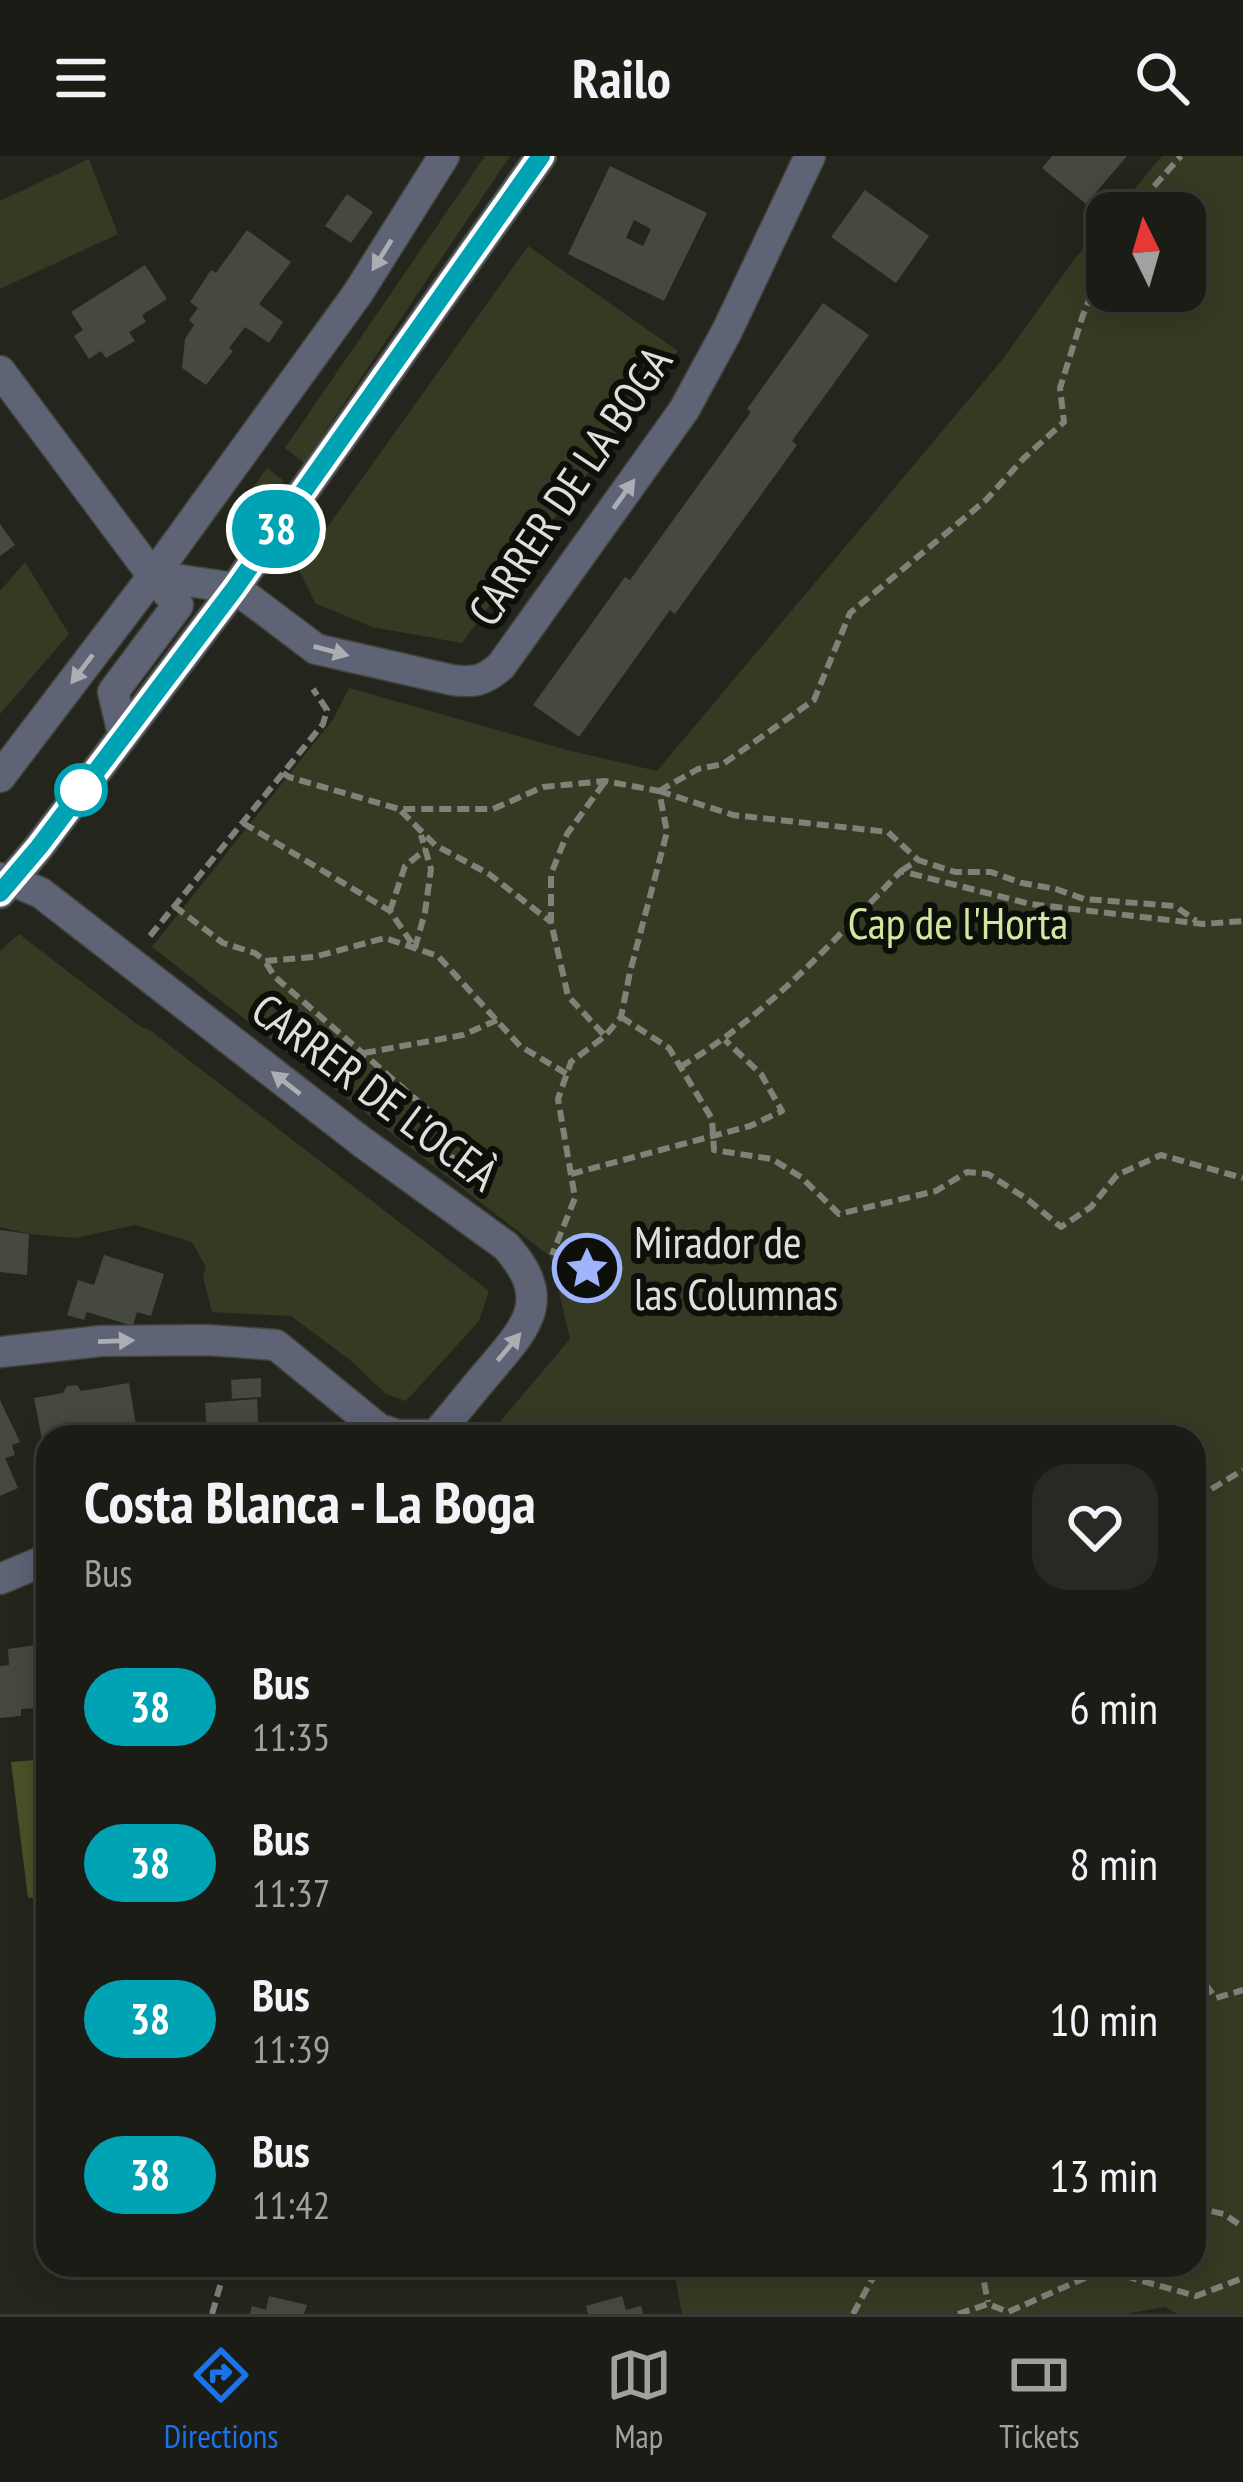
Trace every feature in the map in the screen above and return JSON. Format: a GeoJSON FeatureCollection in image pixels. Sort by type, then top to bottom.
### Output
{"type":"FeatureCollection","features":[{"type":"Feature","properties":{"kind":"street"},"geometry":{"type":"LineString","coordinates":[[0,777],[358,293],[444,156]]}},
{"type":"Feature","properties":{"kind":"street"},"geometry":{"type":"LineString","coordinates":[[4,884],[235,588],[541,156]]}},
{"type":"Feature","properties":{"kind":"street","name":"CARRER DE LA BOGA"},"geometry":{"type":"LineString","coordinates":[[235,588],[316,649],[452,680],[473,683],[486,679],[501,666],[684,410],[810,156]]}},
{"type":"Feature","properties":{"kind":"street"},"geometry":{"type":"LineString","coordinates":[[0,371],[178,605],[113,692],[123,734]]}},
{"type":"Feature","properties":{"kind":"street"},"geometry":{"type":"LineString","coordinates":[[153,576],[235,588]]}},
{"type":"Feature","properties":{"kind":"street","name":"CARRER DE L'OCEÀ"},"geometry":{"type":"LineString","coordinates":[[4,884],[41,893],[362,1142],[506,1246],[523,1265],[532,1300],[526,1328],[444,1425]]}},
{"type":"Feature","properties":{"kind":"street"},"geometry":{"type":"LineString","coordinates":[[0,1352],[101,1341],[276,1345],[374,1425]]}},
{"type":"Feature","properties":{"kind":"street"},"geometry":{"type":"LineString","coordinates":[[0,1579],[36,1564]]}},
{"type":"Feature","properties":{"kind":"path"},"geometry":{"type":"LineString","coordinates":[[1149,192],[1181,156]]}},
{"type":"Feature","properties":{"kind":"path"},"geometry":{"type":"LineString","coordinates":[[658,791],[698,769],[723,764],[814,700],[850,614],[986,500],[1064,422],[1060,388],[1086,308]]}},
{"type":"Feature","properties":{"kind":"path"},"geometry":{"type":"LineString","coordinates":[[144,943],[323,724],[327,710],[313,689]]}},
{"type":"Feature","properties":{"kind":"path"},"geometry":{"type":"LineString","coordinates":[[283,773],[399,809],[493,809],[543,787],[605,781],[658,791],[733,815],[888,832],[918,860],[955,872],[991,872],[1084,899],[1175,907],[1198,923]]}},
{"type":"Feature","properties":{"kind":"path"},"geometry":{"type":"LineString","coordinates":[[604,1036],[568,996],[551,922],[551,874],[567,834],[605,781]]}},
{"type":"Feature","properties":{"kind":"path"},"geometry":{"type":"LineString","coordinates":[[548,1263],[575,1198],[558,1099],[571,1062],[621,1017],[667,832],[658,791]]}},
{"type":"Feature","properties":{"kind":"path"},"geometry":{"type":"LineString","coordinates":[[399,809],[435,845],[489,874],[551,922]]}},
{"type":"Feature","properties":{"kind":"path"},"geometry":{"type":"LineString","coordinates":[[243,823],[389,910],[415,948]]}},
{"type":"Feature","properties":{"kind":"path"},"geometry":{"type":"LineString","coordinates":[[415,948],[431,869],[420,831]]}},
{"type":"Feature","properties":{"kind":"path"},"geometry":{"type":"LineString","coordinates":[[389,910],[405,866],[426,849]]}},
{"type":"Feature","properties":{"kind":"path"},"geometry":{"type":"LineString","coordinates":[[680,1067],[725,1040],[789,987],[901,871],[918,860]]}},
{"type":"Feature","properties":{"kind":"path"},"geometry":{"type":"LineString","coordinates":[[901,871],[1030,904],[1198,923],[1243,920]]}},
{"type":"Feature","properties":{"kind":"path"},"geometry":{"type":"LineString","coordinates":[[174,907],[223,943],[255,953],[275,977],[427,1109],[461,1171],[462,1190]]}},
{"type":"Feature","properties":{"kind":"path"},"geometry":{"type":"LineString","coordinates":[[265,962],[314,956],[385,938],[438,956],[520,1046],[567,1074]]}},
{"type":"Feature","properties":{"kind":"path"},"geometry":{"type":"LineString","coordinates":[[621,1017],[669,1048],[712,1119],[714,1150],[772,1159],[801,1177],[839,1214],[935,1191],[967,1172],[988,1174],[1061,1227],[1090,1207],[1117,1175],[1161,1154],[1243,1178]]}},
{"type":"Feature","properties":{"kind":"path"},"geometry":{"type":"LineString","coordinates":[[364,1053],[463,1035],[497,1020]]}},
{"type":"Feature","properties":{"kind":"path"},"geometry":{"type":"LineString","coordinates":[[571,1174],[750,1126],[782,1111],[760,1074],[725,1040]]}},
{"type":"Feature","properties":{"kind":"path"},"geometry":{"type":"LineString","coordinates":[[1206,1491],[1243,1471]]}},
{"type":"Feature","properties":{"kind":"path"},"geometry":{"type":"LineString","coordinates":[[1206,1985],[1216,1998],[1243,1990]]}},
{"type":"Feature","properties":{"kind":"path"},"geometry":{"type":"LineString","coordinates":[[1206,2209],[1243,2227]]}},
{"type":"Feature","properties":{"kind":"path"},"geometry":{"type":"LineString","coordinates":[[212,2314],[223,2277]]}},
{"type":"Feature","properties":{"kind":"path"},"geometry":{"type":"LineString","coordinates":[[853,2314],[873,2277]]}},
{"type":"Feature","properties":{"kind":"path"},"geometry":{"type":"LineString","coordinates":[[985,2277],[988,2304]]}},
{"type":"Feature","properties":{"kind":"path"},"geometry":{"type":"LineString","coordinates":[[958,2314],[988,2304],[1008,2312],[1087,2277]]}},
{"type":"Feature","properties":{"kind":"path"},"geometry":{"type":"LineString","coordinates":[[1128,2277],[1196,2296],[1243,2278]]}},
{"type":"Feature","properties":{"kind":"green space"},"geometry":{"type":"Polygon","coordinates":[[[485,156],[510,156],[304,463],[285,448],[485,156]]]}},
{"type":"Feature","properties":{"kind":"green space","name":"Cap de l'Horta"},"geometry":{"type":"Polygon","coordinates":[[[1162,156],[1243,156],[1243,2314],[1177,2314],[1165,2307],[1124,2314],[682,2314],[675,2277],[1206,2277],[1206,1425],[497,1425],[570,1339],[551,1257],[152,947],[334,718],[349,688],[657,771],[1002,360],[1086,246],[1086,312],[1206,312],[1206,192],[1132,192],[1162,156]]]}},
{"type":"Feature","properties":{"kind":"green space"},"geometry":{"type":"Polygon","coordinates":[[[89,159],[118,234],[0,289],[0,201],[89,159]]]}},
{"type":"Feature","properties":{"kind":"green space"},"geometry":{"type":"Polygon","coordinates":[[[528,246],[678,351],[462,643],[372,627],[315,603],[298,568],[528,246]]]}},
{"type":"Feature","properties":{"kind":"green space"},"geometry":{"type":"Polygon","coordinates":[[[267,468],[284,481],[256,521],[239,507],[267,468]]]}},
{"type":"Feature","properties":{"kind":"green space"},"geometry":{"type":"Polygon","coordinates":[[[25,562],[69,634],[0,714],[0,591],[25,562]]]}},
{"type":"Feature","properties":{"kind":"green space"},"geometry":{"type":"Polygon","coordinates":[[[19,934],[489,1291],[479,1321],[406,1401],[386,1394],[291,1316],[212,1312],[203,1277],[206,1267],[192,1242],[135,1225],[75,1238],[0,1227],[0,951],[19,934]]]}},
{"type":"Feature","properties":{"kind":"shaded area"},"geometry":{"type":"Polygon","coordinates":[[[36,1760],[36,1897],[28,1898],[11,1762],[36,1760]]]}},
{"type":"Feature","properties":{"kind":"building"},"geometry":{"type":"Polygon","coordinates":[[[1052,156],[1127,156],[1096,192],[1086,192],[1086,204],[1042,168],[1052,156]]]}},
{"type":"Feature","properties":{"kind":"building"},"geometry":{"type":"Polygon","coordinates":[[[610,166],[707,213],[664,301],[568,254],[610,166]],[[634,220],[626,238],[643,246],[651,229],[634,220]]]}},
{"type":"Feature","properties":{"kind":"building"},"geometry":{"type":"Polygon","coordinates":[[[865,190],[929,236],[896,283],[831,237],[865,190]]]}},
{"type":"Feature","properties":{"kind":"building"},"geometry":{"type":"Polygon","coordinates":[[[347,194],[373,212],[351,243],[325,226],[347,194]]]}},
{"type":"Feature","properties":{"kind":"building"},"geometry":{"type":"Polygon","coordinates":[[[247,230],[291,262],[259,304],[283,322],[269,343],[245,327],[206,385],[182,368],[185,339],[194,325],[189,320],[198,308],[190,302],[247,230]]]}},
{"type":"Feature","properties":{"kind":"building"},"geometry":{"type":"Polygon","coordinates":[[[145,265],[167,299],[142,315],[146,322],[129,332],[135,341],[106,358],[101,351],[89,359],[74,336],[83,330],[71,312],[145,265]]]}},
{"type":"Feature","properties":{"kind":"building"},"geometry":{"type":"Polygon","coordinates":[[[823,303],[869,335],[792,441],[797,445],[579,737],[533,705],[625,577],[630,580],[823,303]]]}},
{"type":"Feature","properties":{"kind":"building"},"geometry":{"type":"Polygon","coordinates":[[[0,524],[15,545],[0,556],[0,524]]]}},
{"type":"Feature","properties":{"kind":"building"},"geometry":{"type":"Polygon","coordinates":[[[0,1230],[29,1234],[27,1275],[0,1272],[0,1230]]]}},
{"type":"Feature","properties":{"kind":"building"},"geometry":{"type":"Polygon","coordinates":[[[104,1255],[164,1274],[151,1316],[137,1312],[133,1326],[87,1312],[84,1320],[67,1315],[78,1280],[94,1285],[104,1255]]]}},
{"type":"Feature","properties":{"kind":"building"},"geometry":{"type":"Polygon","coordinates":[[[261,1378],[261,1397],[232,1399],[231,1380],[261,1378]]]}},
{"type":"Feature","properties":{"kind":"building"},"geometry":{"type":"Polygon","coordinates":[[[129,1383],[136,1425],[39,1425],[34,1398],[63,1393],[67,1386],[77,1385],[81,1391],[129,1383]]]}},
{"type":"Feature","properties":{"kind":"building"},"geometry":{"type":"Polygon","coordinates":[[[257,1399],[258,1425],[206,1425],[205,1403],[257,1399]]]}},
{"type":"Feature","properties":{"kind":"building"},"geometry":{"type":"Polygon","coordinates":[[[0,1400],[20,1442],[12,1445],[15,1455],[5,1458],[18,1488],[0,1496],[0,1400]]]}},
{"type":"Feature","properties":{"kind":"building"},"geometry":{"type":"Polygon","coordinates":[[[36,1645],[36,1708],[21,1709],[21,1716],[0,1718],[0,1666],[9,1665],[8,1649],[36,1645]]]}},
{"type":"Feature","properties":{"kind":"building"},"geometry":{"type":"Polygon","coordinates":[[[269,2296],[307,2305],[304,2314],[250,2314],[252,2306],[266,2310],[269,2296]]]}},
{"type":"Feature","properties":{"kind":"building"},"geometry":{"type":"Polygon","coordinates":[[[622,2296],[626,2310],[641,2306],[643,2314],[588,2314],[586,2306],[622,2296]]]}},
{"type":"Feature","properties":{"kind":"bus line","name":"38"},"geometry":{"type":"LineString","coordinates":[[0,893],[235,588],[541,156]]}},
{"type":"Feature","properties":{"kind":"place","name":"Mirador de las Columnas"},"geometry":{"type":"Point","coordinates":[587,1268]}}]}
